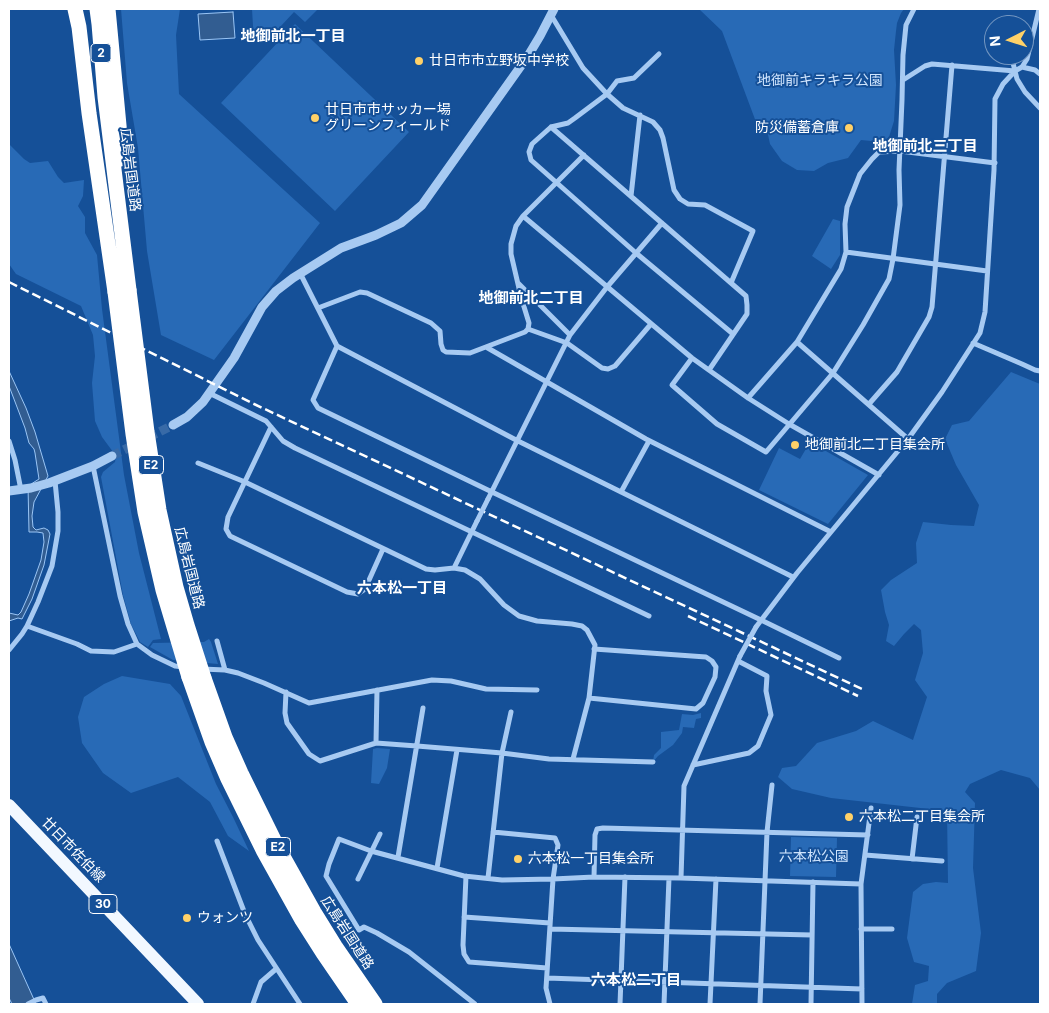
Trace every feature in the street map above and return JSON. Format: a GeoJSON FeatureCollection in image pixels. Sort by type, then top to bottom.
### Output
{"type":"FeatureCollection","features":[{"type":"Feature","properties":{"kind":"highway","name":"2"},"geometry":{"type":"LineString","coordinates":[[75,9],[87,96]]}},
{"type":"Feature","properties":{"kind":"highway","name":"2"},"geometry":{"type":"LineString","coordinates":[[97,9],[105,97]]}},
{"type":"Feature","properties":{"kind":"highway"},"geometry":{"type":"LineString","coordinates":[[99,24],[102,9]]}},
{"type":"Feature","properties":{"kind":"highway"},"geometry":{"type":"LineString","coordinates":[[108,9],[121,151],[121,226]]}},
{"type":"Feature","properties":{"kind":"highway","name":"広島岩国道路"},"geometry":{"type":"LineString","coordinates":[[87,96],[147,432],[159,510],[176,587],[187,625],[205,723],[228,779],[302,920],[358,1004]]}},
{"type":"Feature","properties":{"kind":"highway","name":"広島岩国道路"},"geometry":{"type":"LineString","coordinates":[[105,97],[121,226],[122,291]]}},
{"type":"Feature","properties":{"kind":"highway","name":"広島岩国道路"},"geometry":{"type":"LineString","coordinates":[[196,678],[276,844],[314,912],[376,1004]]}},
{"type":"Feature","properties":{"kind":"main road","name":"廿日市佐伯線"},"geometry":{"type":"LineString","coordinates":[[9,805],[198,1004]]}},
{"type":"Feature","properties":{"kind":"street"},"geometry":{"type":"LineString","coordinates":[[692,358],[672,385],[717,424],[766,452],[833,374],[864,325],[889,279],[900,205],[899,170],[903,55],[906,25],[914,9]]}},
{"type":"Feature","properties":{"kind":"street"},"geometry":{"type":"LineString","coordinates":[[681,878],[684,786],[739,658],[756,627],[793,577],[908,439],[942,392],[980,333],[985,312],[994,163],[995,99],[1004,84],[1015,71],[1022,67],[1027,59],[1038,9]]}},
{"type":"Feature","properties":{"kind":"street"},"geometry":{"type":"LineString","coordinates":[[552,12],[583,68],[607,94],[624,108],[653,122],[660,130],[674,190],[680,199],[688,204],[705,205],[753,231],[731,283]]}},
{"type":"Feature","properties":{"kind":"street"},"geometry":{"type":"LineString","coordinates":[[173,425],[195,410],[209,393],[234,358],[262,307],[276,291],[300,273],[341,248],[389,230],[401,223],[422,205],[528,56],[552,12]]}},
{"type":"Feature","properties":{"kind":"street"},"geometry":{"type":"LineString","coordinates":[[659,54],[634,78],[617,80],[607,94],[568,123],[551,127],[532,144],[529,152],[531,160],[636,253],[733,334]]}},
{"type":"Feature","properties":{"kind":"street"},"geometry":{"type":"LineString","coordinates":[[903,80],[925,66],[932,64],[1015,71]]}},
{"type":"Feature","properties":{"kind":"street"},"geometry":{"type":"LineString","coordinates":[[1014,65],[1017,79],[1025,92],[1040,108]]}},
{"type":"Feature","properties":{"kind":"street"},"geometry":{"type":"LineString","coordinates":[[869,404],[897,372],[929,317],[932,307],[952,66]]}},
{"type":"Feature","properties":{"kind":"street"},"geometry":{"type":"LineString","coordinates":[[1022,67],[1036,70],[1040,74]]}},
{"type":"Feature","properties":{"kind":"street"},"geometry":{"type":"LineString","coordinates":[[630,196],[640,115]]}},
{"type":"Feature","properties":{"kind":"street"},"geometry":{"type":"LineString","coordinates":[[551,127],[746,296],[747,314],[709,370]]}},
{"type":"Feature","properties":{"kind":"street"},"geometry":{"type":"LineString","coordinates":[[748,398],[797,342],[841,270],[846,252],[845,224],[847,207],[860,174],[879,152],[900,151],[994,163]]}},
{"type":"Feature","properties":{"kind":"street"},"geometry":{"type":"LineString","coordinates":[[318,308],[360,292],[367,293],[431,323],[440,331],[441,344],[446,352],[470,353],[525,332],[528,329],[529,323],[511,254],[511,244],[516,226],[523,216],[584,156]]}},
{"type":"Feature","properties":{"kind":"street"},"geometry":{"type":"LineString","coordinates":[[523,216],[692,358],[748,398],[789,424],[879,475]]}},
{"type":"Feature","properties":{"kind":"street"},"geometry":{"type":"LineString","coordinates":[[454,568],[570,335],[607,287],[662,223]]}},
{"type":"Feature","properties":{"kind":"street"},"geometry":{"type":"LineString","coordinates":[[846,252],[987,271]]}},
{"type":"Feature","properties":{"kind":"street"},"geometry":{"type":"LineString","coordinates":[[300,273],[337,346],[518,441],[793,577]]}},
{"type":"Feature","properties":{"kind":"street"},"geometry":{"type":"LineString","coordinates":[[518,282],[570,335]]}},
{"type":"Feature","properties":{"kind":"street"},"geometry":{"type":"LineString","coordinates":[[528,329],[567,343],[602,368],[608,369],[615,366],[651,324]]}},
{"type":"Feature","properties":{"kind":"street"},"geometry":{"type":"LineString","coordinates":[[797,342],[908,439]]}},
{"type":"Feature","properties":{"kind":"street"},"geometry":{"type":"LineString","coordinates":[[973,344],[1035,370],[1040,370]]}},
{"type":"Feature","properties":{"kind":"street"},"geometry":{"type":"LineString","coordinates":[[337,346],[313,400],[318,408],[839,658]]}},
{"type":"Feature","properties":{"kind":"street"},"geometry":{"type":"LineString","coordinates":[[486,347],[649,441],[831,532]]}},
{"type":"Feature","properties":{"kind":"street"},"geometry":{"type":"LineString","coordinates":[[209,393],[266,421],[283,441],[295,448],[650,616]]}},
{"type":"Feature","properties":{"kind":"street"},"geometry":{"type":"LineString","coordinates":[[271,427],[228,517],[226,529],[230,536],[347,592],[358,594],[365,589],[383,549]]}},
{"type":"Feature","properties":{"kind":"street"},"geometry":{"type":"LineString","coordinates":[[9,441],[21,490]]}},
{"type":"Feature","properties":{"kind":"street"},"geometry":{"type":"LineString","coordinates":[[621,492],[649,441]]}},
{"type":"Feature","properties":{"kind":"street"},"geometry":{"type":"LineString","coordinates":[[9,491],[52,482],[94,466],[112,456]]}},
{"type":"Feature","properties":{"kind":"street"},"geometry":{"type":"LineString","coordinates":[[198,463],[245,482],[426,569],[454,568],[465,570],[480,579],[504,605],[519,616],[537,621],[582,626],[587,630],[595,645],[589,698],[573,759]]}},
{"type":"Feature","properties":{"kind":"street"},"geometry":{"type":"LineString","coordinates":[[94,466],[120,596],[128,624],[137,644],[152,655],[175,666],[225,670],[286,692],[309,703],[432,680],[451,681],[486,689],[537,690]]}},
{"type":"Feature","properties":{"kind":"street"},"geometry":{"type":"LineString","coordinates":[[9,650],[27,626],[52,566],[58,531],[58,512],[52,482]]}},
{"type":"Feature","properties":{"kind":"street"},"geometry":{"type":"LineString","coordinates":[[27,626],[91,651],[114,652],[137,644]]}},
{"type":"Feature","properties":{"kind":"street"},"geometry":{"type":"LineString","coordinates":[[217,641],[225,670]]}},
{"type":"Feature","properties":{"kind":"street"},"geometry":{"type":"LineString","coordinates":[[589,698],[696,709],[703,703],[715,676],[716,667],[706,657],[594,649]]}},
{"type":"Feature","properties":{"kind":"street"},"geometry":{"type":"LineString","coordinates":[[693,765],[748,753],[758,746],[765,731],[771,715],[766,691],[767,676],[739,658]]}},
{"type":"Feature","properties":{"kind":"street"},"geometry":{"type":"LineString","coordinates":[[376,743],[377,690]]}},
{"type":"Feature","properties":{"kind":"street"},"geometry":{"type":"LineString","coordinates":[[286,692],[285,714],[287,723],[309,754],[320,761],[376,743],[549,759],[653,762]]}},
{"type":"Feature","properties":{"kind":"street"},"geometry":{"type":"LineString","coordinates":[[398,857],[423,708]]}},
{"type":"Feature","properties":{"kind":"street"},"geometry":{"type":"LineString","coordinates":[[488,878],[502,754],[511,712]]}},
{"type":"Feature","properties":{"kind":"street"},"geometry":{"type":"LineString","coordinates":[[437,868],[457,750]]}},
{"type":"Feature","properties":{"kind":"street"},"geometry":{"type":"LineString","coordinates":[[760,1004],[766,832],[772,785]]}},
{"type":"Feature","properties":{"kind":"street"},"geometry":{"type":"LineString","coordinates":[[862,1004],[861,884],[871,808]]}},
{"type":"Feature","properties":{"kind":"street"},"geometry":{"type":"LineString","coordinates":[[912,859],[917,818]]}},
{"type":"Feature","properties":{"kind":"street"},"geometry":{"type":"LineString","coordinates":[[594,877],[595,835],[597,829],[612,827],[868,834]]}},
{"type":"Feature","properties":{"kind":"street"},"geometry":{"type":"LineString","coordinates":[[493,832],[555,838],[558,844],[553,879],[547,968],[546,988],[550,1004]]}},
{"type":"Feature","properties":{"kind":"street"},"geometry":{"type":"LineString","coordinates":[[358,879],[380,834]]}},
{"type":"Feature","properties":{"kind":"street"},"geometry":{"type":"LineString","coordinates":[[475,1004],[409,952],[364,927],[359,930],[326,876],[339,839],[371,851],[466,876],[502,880],[594,877],[861,884]]}},
{"type":"Feature","properties":{"kind":"street"},"geometry":{"type":"LineString","coordinates":[[217,841],[245,914],[258,940],[300,1004]]}},
{"type":"Feature","properties":{"kind":"street"},"geometry":{"type":"LineString","coordinates":[[865,855],[942,861]]}},
{"type":"Feature","properties":{"kind":"street"},"geometry":{"type":"LineString","coordinates":[[466,876],[463,945],[464,954],[469,962],[547,968]]}},
{"type":"Feature","properties":{"kind":"street"},"geometry":{"type":"LineString","coordinates":[[620,1004],[626,878]]}},
{"type":"Feature","properties":{"kind":"street"},"geometry":{"type":"LineString","coordinates":[[664,1004],[669,878]]}},
{"type":"Feature","properties":{"kind":"street"},"geometry":{"type":"LineString","coordinates":[[710,1004],[716,879]]}},
{"type":"Feature","properties":{"kind":"street"},"geometry":{"type":"LineString","coordinates":[[811,1004],[812,882]]}},
{"type":"Feature","properties":{"kind":"street"},"geometry":{"type":"LineString","coordinates":[[464,918],[550,926],[623,930],[812,934]]}},
{"type":"Feature","properties":{"kind":"street"},"geometry":{"type":"LineString","coordinates":[[861,930],[892,929]]}},
{"type":"Feature","properties":{"kind":"street"},"geometry":{"type":"LineString","coordinates":[[253,1004],[261,982],[276,969]]}},
{"type":"Feature","properties":{"kind":"street"},"geometry":{"type":"LineString","coordinates":[[547,978],[862,989]]}},
{"type":"Feature","properties":{"kind":"street"},"geometry":{"type":"LineString","coordinates":[[28,1004],[43,998],[46,1004]]}},
{"type":"Feature","properties":{"kind":"green space"},"geometry":{"type":"Polygon","coordinates":[[[121,9],[180,9],[176,35],[179,94],[320,223],[214,360],[161,335],[147,251],[138,148],[127,83],[121,9]]]}},
{"type":"Feature","properties":{"kind":"green space"},"geometry":{"type":"Polygon","coordinates":[[[252,9],[318,9],[305,22],[294,12],[266,42],[254,43],[252,9]]]}},
{"type":"Feature","properties":{"kind":"green space","name":"地御前キラキラ公園"},"geometry":{"type":"Polygon","coordinates":[[[699,9],[904,9],[897,23],[896,31],[894,50],[896,85],[894,121],[889,137],[882,142],[861,140],[848,158],[828,163],[814,171],[797,170],[782,161],[770,144],[767,130],[756,122],[722,31],[699,9]]]}},
{"type":"Feature","properties":{"kind":"green space","name":"廿日市市サッカー場 グリーンフィールド"},"geometry":{"type":"Polygon","coordinates":[[[295,24],[409,132],[335,211],[221,103],[295,24]]]}},
{"type":"Feature","properties":{"kind":"green space"},"geometry":{"type":"Polygon","coordinates":[[[9,144],[30,163],[48,161],[64,183],[84,180],[83,196],[78,206],[85,217],[85,233],[97,255],[102,309],[124,475],[139,553],[161,639],[153,640],[148,647],[140,642],[131,624],[123,595],[101,477],[103,472],[115,462],[116,456],[102,437],[95,421],[92,383],[95,356],[93,335],[81,306],[16,274],[9,264],[9,144]]]}},
{"type":"Feature","properties":{"kind":"green space"},"geometry":{"type":"Polygon","coordinates":[[[833,219],[840,221],[840,255],[831,269],[812,256],[833,219]]]}},
{"type":"Feature","properties":{"kind":"green space"},"geometry":{"type":"Polygon","coordinates":[[[1011,372],[1040,384],[1040,790],[1030,778],[1001,770],[970,784],[965,792],[975,803],[973,868],[981,933],[976,971],[947,983],[937,994],[937,1004],[912,1004],[915,985],[928,981],[929,966],[914,962],[907,938],[913,892],[923,884],[948,883],[947,811],[831,798],[792,789],[778,777],[782,768],[796,766],[817,743],[856,731],[873,721],[913,740],[927,697],[915,680],[923,653],[921,630],[914,624],[894,646],[886,641],[889,625],[881,590],[891,580],[917,563],[916,543],[923,522],[974,526],[979,505],[956,465],[945,439],[952,425],[969,421],[1011,372]]]}},
{"type":"Feature","properties":{"kind":"green space"},"geometry":{"type":"Polygon","coordinates":[[[810,442],[868,475],[828,524],[759,490],[779,448],[800,459],[810,442]]]}},
{"type":"Feature","properties":{"kind":"green space"},"geometry":{"type":"Polygon","coordinates":[[[209,639],[218,664],[173,660],[150,647],[153,643],[204,642],[209,639]]]}},
{"type":"Feature","properties":{"kind":"green space"},"geometry":{"type":"Polygon","coordinates":[[[122,676],[170,684],[181,696],[216,784],[249,851],[228,836],[210,802],[178,777],[131,793],[103,773],[82,743],[78,717],[84,697],[104,684],[122,676]]]}},
{"type":"Feature","properties":{"kind":"green space"},"geometry":{"type":"Polygon","coordinates":[[[701,713],[701,718],[696,719],[694,728],[683,727],[682,733],[673,745],[653,762],[654,755],[661,748],[661,732],[679,730],[682,714],[693,715],[701,713]]]}},
{"type":"Feature","properties":{"kind":"green space"},"geometry":{"type":"Polygon","coordinates":[[[373,749],[390,749],[387,768],[379,784],[371,783],[373,749]]]}},
{"type":"Feature","properties":{"kind":"green space","name":"六本松公園"},"geometry":{"type":"Polygon","coordinates":[[[791,837],[837,838],[836,877],[790,876],[791,837]]]}},
{"type":"Feature","properties":{"kind":"shaded area"},"geometry":{"type":"Polygon","coordinates":[[[233,12],[235,38],[200,40],[198,14],[233,12]]]}},
{"type":"Feature","properties":{"kind":"shaded area"},"geometry":{"type":"Polygon","coordinates":[[[9,371],[35,432],[48,476],[34,502],[33,527],[36,530],[44,528],[50,534],[44,565],[32,599],[22,619],[18,618],[9,621],[9,613],[18,615],[29,594],[41,560],[44,542],[43,533],[29,532],[28,486],[39,479],[34,449],[29,443],[9,386],[9,371]]]}},
{"type":"Feature","properties":{"kind":"shaded area"},"geometry":{"type":"Polygon","coordinates":[[[9,944],[36,1004],[12,1004],[9,998],[9,944]]]}},
{"type":"Feature","properties":{"kind":"tunnel"},"geometry":{"type":"LineString","coordinates":[[112,456],[173,425]]}},
{"type":"Feature","properties":{"kind":"railway"},"geometry":{"type":"LineString","coordinates":[[9,282],[254,404],[862,689]]}},
{"type":"Feature","properties":{"kind":"railway"},"geometry":{"type":"LineString","coordinates":[[688,616],[858,696]]}},
{"type":"Feature","properties":{"kind":"place","name":"廿日市市立野坂中学校"},"geometry":{"type":"Point","coordinates":[419,61]}},
{"type":"Feature","properties":{"kind":"place","name":"廿日市市サッカー場 グリーンフィールド"},"geometry":{"type":"Point","coordinates":[315,118]}},
{"type":"Feature","properties":{"kind":"place","name":"防災備蓄倉庫"},"geometry":{"type":"Point","coordinates":[849,128]}},
{"type":"Feature","properties":{"kind":"place","name":"地御前北二丁目集会所"},"geometry":{"type":"Point","coordinates":[795,445]}},
{"type":"Feature","properties":{"kind":"place","name":"六本松二丁目集会所"},"geometry":{"type":"Point","coordinates":[849,817]}},
{"type":"Feature","properties":{"kind":"place","name":"六本松一丁目集会所"},"geometry":{"type":"Point","coordinates":[518,859]}},
{"type":"Feature","properties":{"kind":"place","name":"ウォンツ"},"geometry":{"type":"Point","coordinates":[187,918]}},
{"type":"Feature","properties":{"kind":"district","name":"地御前北一丁目"},"geometry":{"type":"Point","coordinates":[293,36]}},
{"type":"Feature","properties":{"kind":"district","name":"地御前北三丁目"},"geometry":{"type":"Point","coordinates":[925,146]}},
{"type":"Feature","properties":{"kind":"district","name":"地御前北二丁目"},"geometry":{"type":"Point","coordinates":[531,298]}},
{"type":"Feature","properties":{"kind":"district","name":"六本松一丁目"},"geometry":{"type":"Point","coordinates":[402,588]}},
{"type":"Feature","properties":{"kind":"district","name":"六本松二丁目"},"geometry":{"type":"Point","coordinates":[636,980]}}]}
